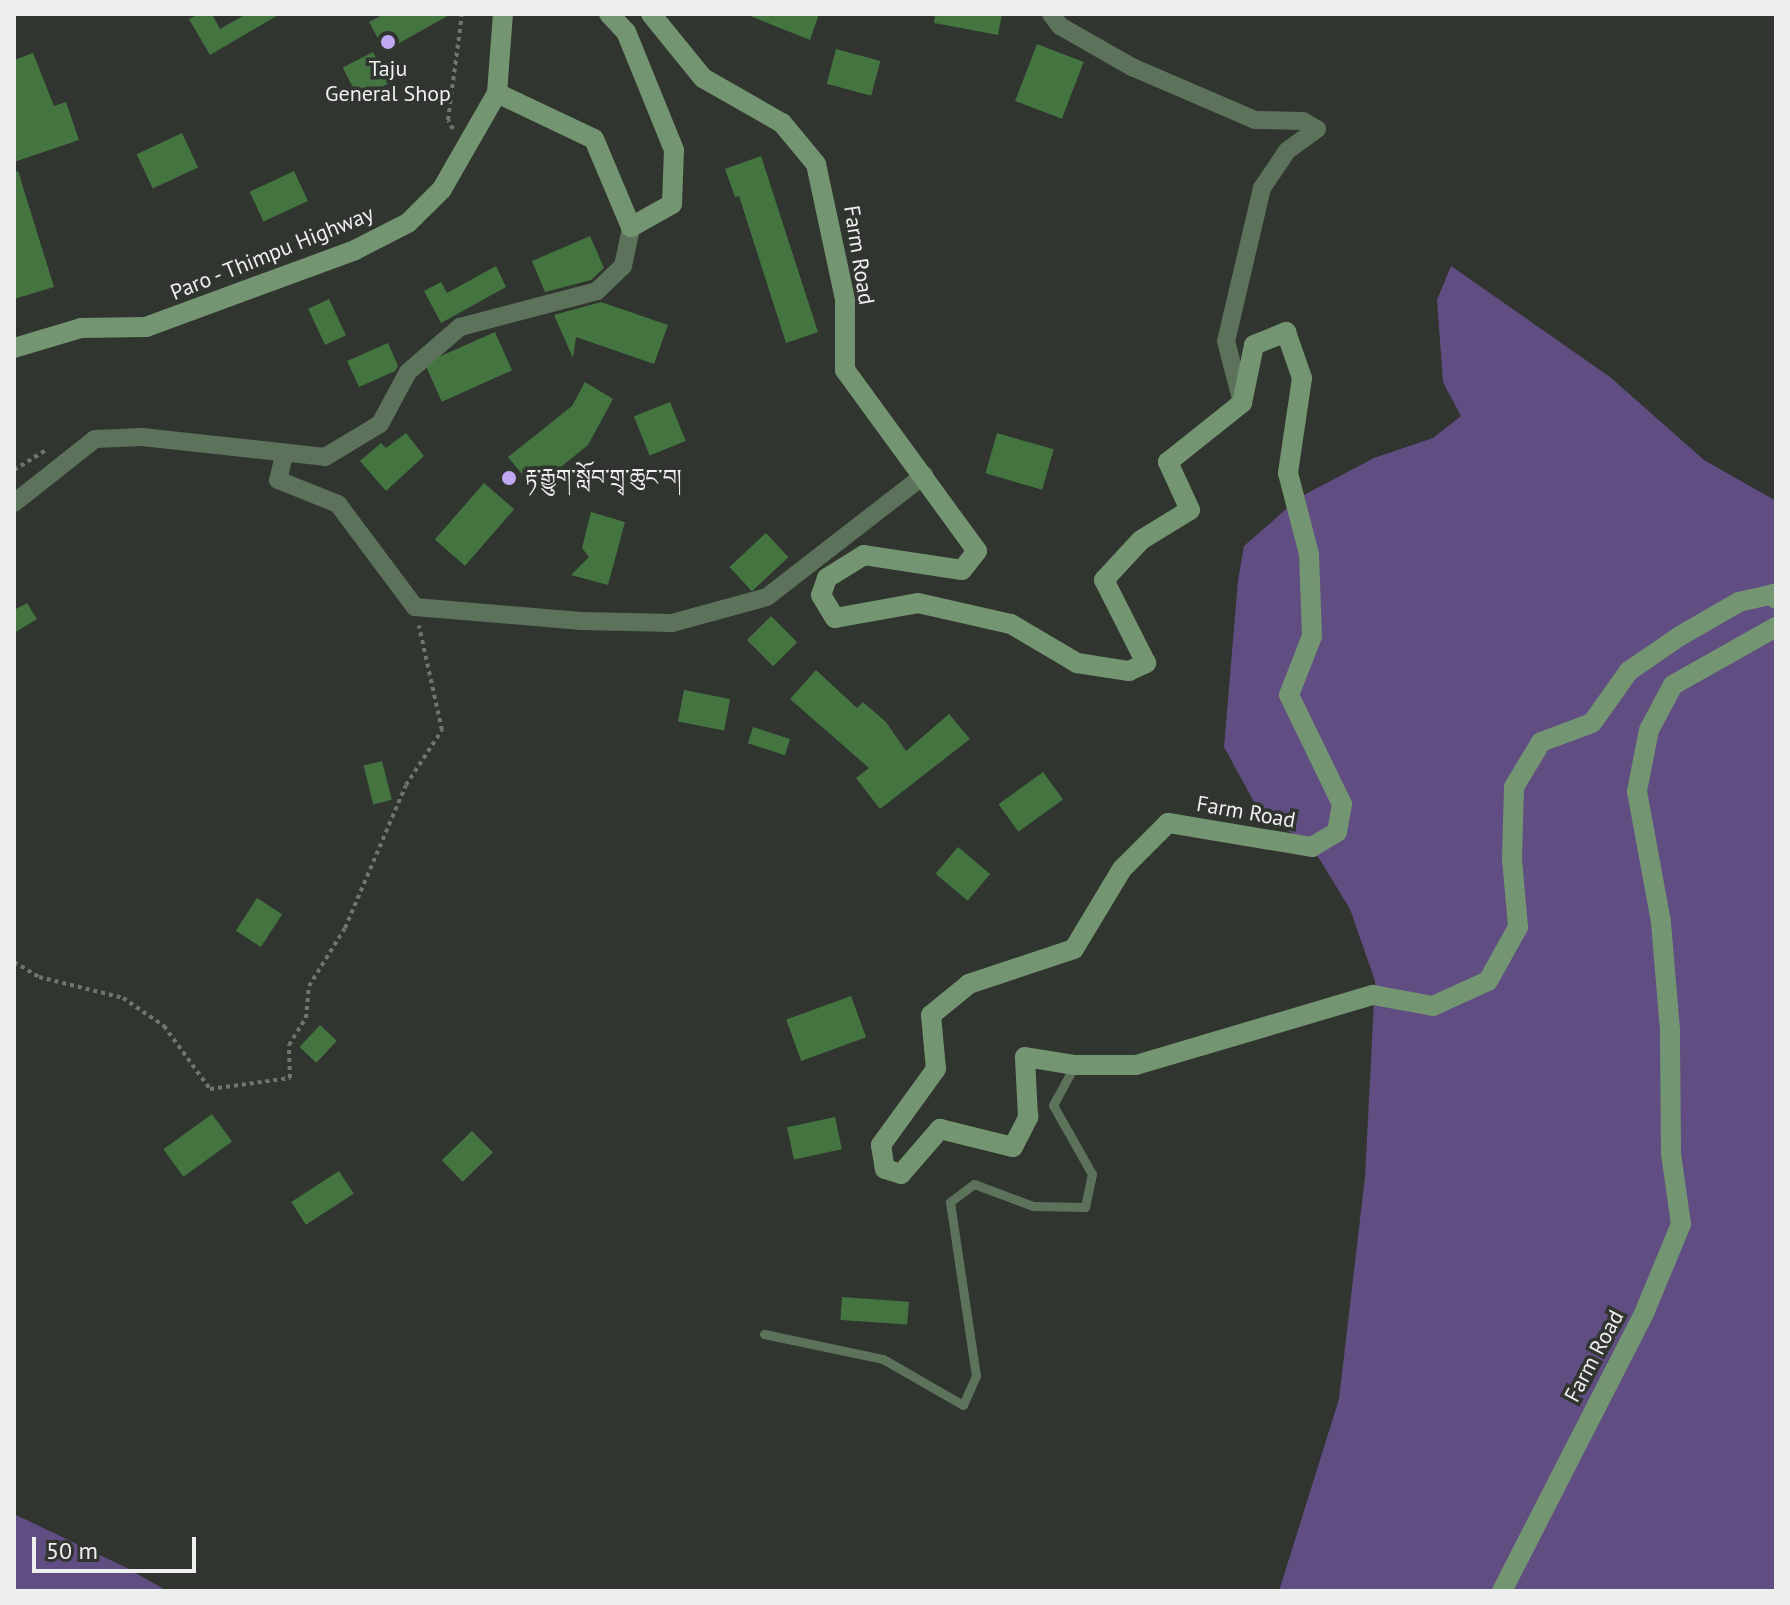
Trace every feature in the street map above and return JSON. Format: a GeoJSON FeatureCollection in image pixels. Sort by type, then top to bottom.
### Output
{"type":"FeatureCollection","features":[{"type":"Feature","properties":{"kind":"street","name":"Paro - Thimpu Highway"},"geometry":{"type":"LineString","coordinates":[[14,348],[81,328],[146,327],[355,250],[408,223],[442,189],[467,151],[497,93],[503,14]]}},
{"type":"Feature","properties":{"kind":"street"},"geometry":{"type":"LineString","coordinates":[[609,14],[626,32],[674,150],[672,204],[631,227]]}},
{"type":"Feature","properties":{"kind":"street","name":"Farm Road"},"geometry":{"type":"LineString","coordinates":[[651,14],[703,78],[782,123],[816,164],[845,299],[845,370],[977,551],[962,570],[864,555],[827,578],[821,595],[835,618],[918,603],[1011,624],[1077,663],[1129,671],[1146,663],[1104,580],[1141,540],[1190,510],[1168,462],[1242,403],[1254,345],[1286,332],[1302,378],[1288,473],[1309,554],[1312,636],[1289,695],[1342,804],[1337,832],[1312,847],[1168,823],[1122,869],[1074,949],[969,984],[931,1015],[936,1069],[881,1145],[885,1169],[901,1174],[940,1129],[1013,1147],[1028,1117],[1025,1057],[1075,1065],[1136,1065],[1373,995],[1433,1006],[1488,981],[1518,927],[1512,859],[1514,787],[1541,742],[1592,723],[1629,671],[1680,636],[1739,602],[1773,594],[1776,599]]}},
{"type":"Feature","properties":{"kind":"street"},"geometry":{"type":"LineString","coordinates":[[1051,14],[1060,26],[1132,67],[1255,120],[1303,121],[1317,129],[1287,151],[1262,188],[1226,341],[1242,403]]}},
{"type":"Feature","properties":{"kind":"street"},"geometry":{"type":"LineString","coordinates":[[14,503],[95,439],[142,437],[284,455],[325,457],[380,424],[408,372],[460,327],[597,291],[623,266],[631,227],[594,139],[497,93]]}},
{"type":"Feature","properties":{"kind":"street"},"geometry":{"type":"LineString","coordinates":[[284,455],[278,480],[338,504],[415,607],[672,623],[767,597],[924,475]]}},
{"type":"Feature","properties":{"kind":"street","name":"Farm Road"},"geometry":{"type":"LineString","coordinates":[[1502,1591],[1645,1311],[1681,1224],[1671,1154],[1670,1030],[1661,922],[1637,791],[1649,730],[1673,685],[1776,627]]}},
{"type":"Feature","properties":{"kind":"lane"},"geometry":{"type":"LineString","coordinates":[[764,1334],[883,1359],[963,1405],[976,1376],[950,1202],[974,1184],[1033,1206],[1085,1207],[1092,1174],[1053,1105],[1075,1065]]}},
{"type":"Feature","properties":{"kind":"path"},"geometry":{"type":"LineString","coordinates":[[462,14],[448,120],[467,151]]}},
{"type":"Feature","properties":{"kind":"path"},"geometry":{"type":"LineString","coordinates":[[14,962],[39,977],[123,998],[164,1026],[210,1089],[290,1078],[289,1045],[306,1018],[309,986],[345,928],[406,785],[442,730],[415,607]]}},
{"type":"Feature","properties":{"kind":"shaded area"},"geometry":{"type":"Polygon","coordinates":[[[1451,266],[1610,377],[1704,460],[1776,501],[1776,1591],[1279,1591],[1339,1399],[1365,1177],[1375,981],[1350,909],[1312,847],[1259,811],[1224,747],[1238,581],[1244,546],[1300,497],[1374,458],[1433,438],[1461,416],[1443,382],[1437,300],[1451,266]]]}},
{"type":"Feature","properties":{"kind":"shaded area"},"geometry":{"type":"Polygon","coordinates":[[[14,1514],[127,1568],[167,1591],[14,1591],[14,1514]]]}},
{"type":"Feature","properties":{"kind":"building"},"geometry":{"type":"Polygon","coordinates":[[[199,14],[212,14],[220,29],[246,14],[280,14],[210,55],[189,19],[199,14]]]}},
{"type":"Feature","properties":{"kind":"building"},"geometry":{"type":"Polygon","coordinates":[[[384,14],[451,14],[385,51],[369,22],[384,14]]]}},
{"type":"Feature","properties":{"kind":"building"},"geometry":{"type":"Polygon","coordinates":[[[745,14],[819,14],[810,40],[745,14]]]}},
{"type":"Feature","properties":{"kind":"building"},"geometry":{"type":"Polygon","coordinates":[[[935,14],[1002,14],[998,35],[934,23],[935,14]]]}},
{"type":"Feature","properties":{"kind":"building"},"geometry":{"type":"Polygon","coordinates":[[[1037,44],[1084,62],[1062,119],[1015,101],[1037,44]]]}},
{"type":"Feature","properties":{"kind":"building"},"geometry":{"type":"Polygon","coordinates":[[[836,49],[880,61],[871,96],[827,84],[836,49]]]}},
{"type":"Feature","properties":{"kind":"building"},"geometry":{"type":"Polygon","coordinates":[[[373,52],[389,83],[359,99],[343,67],[373,52]]]}},
{"type":"Feature","properties":{"kind":"building"},"geometry":{"type":"Polygon","coordinates":[[[33,53],[54,106],[66,102],[79,140],[14,162],[14,60],[33,53]]]}},
{"type":"Feature","properties":{"kind":"building"},"geometry":{"type":"Polygon","coordinates":[[[182,133],[198,167],[153,189],[137,154],[182,133]]]}},
{"type":"Feature","properties":{"kind":"building"},"geometry":{"type":"Polygon","coordinates":[[[761,156],[818,332],[786,343],[739,196],[735,197],[725,169],[761,156]]]}},
{"type":"Feature","properties":{"kind":"building"},"geometry":{"type":"Polygon","coordinates":[[[18,171],[54,287],[14,299],[14,172],[18,171]]]}},
{"type":"Feature","properties":{"kind":"building"},"geometry":{"type":"Polygon","coordinates":[[[294,171],[308,201],[264,222],[250,192],[294,171]]]}},
{"type":"Feature","properties":{"kind":"building"},"geometry":{"type":"Polygon","coordinates":[[[590,236],[604,268],[591,280],[545,292],[532,261],[590,236]]]}},
{"type":"Feature","properties":{"kind":"building"},"geometry":{"type":"Polygon","coordinates":[[[496,266],[506,287],[441,323],[424,291],[441,282],[447,293],[496,266]]]}},
{"type":"Feature","properties":{"kind":"building"},"geometry":{"type":"Polygon","coordinates":[[[329,299],[346,335],[325,345],[308,309],[329,299]]]}},
{"type":"Feature","properties":{"kind":"building"},"geometry":{"type":"Polygon","coordinates":[[[601,302],[668,325],[654,364],[576,337],[573,358],[554,315],[601,302]]]}},
{"type":"Feature","properties":{"kind":"building"},"geometry":{"type":"Polygon","coordinates":[[[495,332],[512,370],[442,402],[425,363],[495,332]]]}},
{"type":"Feature","properties":{"kind":"building"},"geometry":{"type":"Polygon","coordinates":[[[388,343],[398,366],[395,371],[359,387],[347,361],[388,343]]]}},
{"type":"Feature","properties":{"kind":"building"},"geometry":{"type":"Polygon","coordinates":[[[585,382],[613,399],[588,445],[534,489],[508,457],[572,406],[585,382]]]}},
{"type":"Feature","properties":{"kind":"building"},"geometry":{"type":"Polygon","coordinates":[[[670,402],[686,441],[650,456],[634,417],[670,402]]]}},
{"type":"Feature","properties":{"kind":"building"},"geometry":{"type":"Polygon","coordinates":[[[406,433],[424,456],[386,491],[360,461],[381,443],[386,448],[406,433]]]}},
{"type":"Feature","properties":{"kind":"building"},"geometry":{"type":"Polygon","coordinates":[[[997,433],[1054,449],[1042,490],[985,473],[997,433]]]}},
{"type":"Feature","properties":{"kind":"building"},"geometry":{"type":"Polygon","coordinates":[[[484,483],[514,509],[465,566],[435,540],[484,483]]]}},
{"type":"Feature","properties":{"kind":"building"},"geometry":{"type":"Polygon","coordinates":[[[591,512],[625,522],[608,585],[571,575],[589,557],[582,548],[591,512]]]}},
{"type":"Feature","properties":{"kind":"building"},"geometry":{"type":"Polygon","coordinates":[[[766,533],[789,557],[752,591],[729,567],[766,533]]]}},
{"type":"Feature","properties":{"kind":"building"},"geometry":{"type":"Polygon","coordinates":[[[27,603],[37,619],[14,633],[14,610],[27,603]]]}},
{"type":"Feature","properties":{"kind":"building"},"geometry":{"type":"Polygon","coordinates":[[[771,616],[797,642],[773,666],[747,640],[771,616]]]}},
{"type":"Feature","properties":{"kind":"building"},"geometry":{"type":"Polygon","coordinates":[[[816,670],[857,708],[863,702],[886,722],[906,751],[949,714],[970,739],[880,809],[856,778],[869,768],[790,699],[816,670]]]}},
{"type":"Feature","properties":{"kind":"building"},"geometry":{"type":"Polygon","coordinates":[[[684,690],[730,699],[724,730],[678,721],[684,690]]]}},
{"type":"Feature","properties":{"kind":"building"},"geometry":{"type":"Polygon","coordinates":[[[753,727],[790,739],[785,755],[748,743],[753,727]]]}},
{"type":"Feature","properties":{"kind":"building"},"geometry":{"type":"Polygon","coordinates":[[[382,761],[392,800],[373,804],[364,766],[382,761]]]}},
{"type":"Feature","properties":{"kind":"building"},"geometry":{"type":"Polygon","coordinates":[[[1043,772],[1063,800],[1018,832],[999,804],[1043,772]]]}},
{"type":"Feature","properties":{"kind":"building"},"geometry":{"type":"Polygon","coordinates":[[[958,847],[990,874],[968,901],[936,874],[958,847]]]}},
{"type":"Feature","properties":{"kind":"building"},"geometry":{"type":"Polygon","coordinates":[[[257,898],[282,914],[261,947],[236,931],[257,898]]]}},
{"type":"Feature","properties":{"kind":"building"},"geometry":{"type":"Polygon","coordinates":[[[851,996],[866,1037],[801,1061],[786,1020],[851,996]]]}},
{"type":"Feature","properties":{"kind":"building"},"geometry":{"type":"Polygon","coordinates":[[[320,1025],[337,1041],[316,1063],[300,1047],[320,1025]]]}},
{"type":"Feature","properties":{"kind":"building"},"geometry":{"type":"Polygon","coordinates":[[[212,1114],[232,1142],[183,1177],[163,1149],[212,1114]]]}},
{"type":"Feature","properties":{"kind":"building"},"geometry":{"type":"Polygon","coordinates":[[[835,1117],[842,1149],[794,1159],[787,1127],[835,1117]]]}},
{"type":"Feature","properties":{"kind":"building"},"geometry":{"type":"Polygon","coordinates":[[[472,1131],[493,1153],[463,1182],[442,1160],[472,1131]]]}},
{"type":"Feature","properties":{"kind":"building"},"geometry":{"type":"Polygon","coordinates":[[[339,1171],[354,1194],[306,1225],[291,1202],[339,1171]]]}},
{"type":"Feature","properties":{"kind":"building"},"geometry":{"type":"Polygon","coordinates":[[[842,1297],[909,1302],[907,1325],[840,1320],[842,1297]]]}},
{"type":"Feature","properties":{"kind":"place","name":"Taju General Shop"},"geometry":{"type":"Point","coordinates":[388,42]}},
{"type":"Feature","properties":{"kind":"place","name":"རྟ་རྒྱུག་སློབ་གྲྭ་ཆུང་བ།"},"geometry":{"type":"Point","coordinates":[509,478]}}]}
